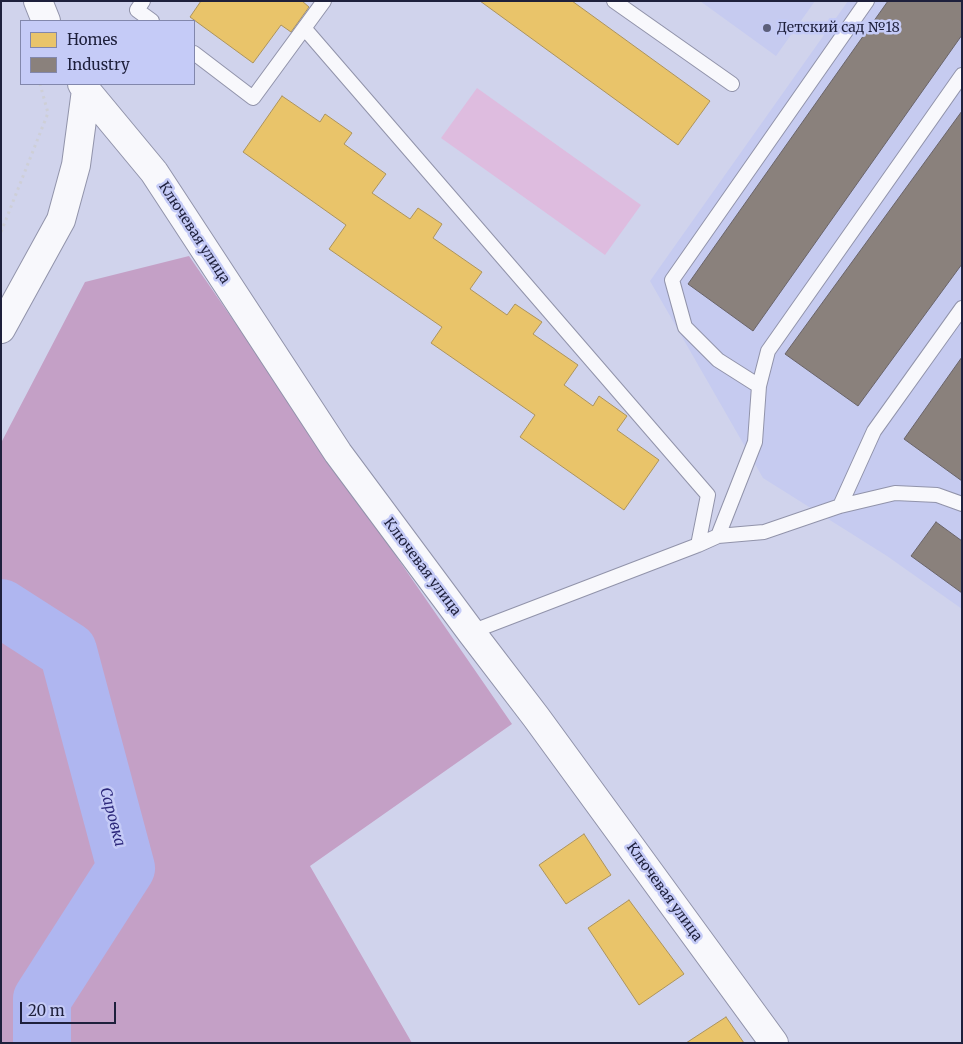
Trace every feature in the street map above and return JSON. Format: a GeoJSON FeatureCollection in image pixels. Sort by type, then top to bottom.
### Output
{"type":"FeatureCollection","features":[{"type":"Feature","properties":{"kind":"street"},"geometry":{"type":"LineString","coordinates":[[38,1],[46,20]]}},
{"type":"Feature","properties":{"kind":"street"},"geometry":{"type":"LineString","coordinates":[[1,329],[60,220],[76,165],[84,87]]}},
{"type":"Feature","properties":{"kind":"street","name":"Ключевая улица"},"geometry":{"type":"LineString","coordinates":[[84,87],[154,172],[338,453],[536,717],[774,1043]]}},
{"type":"Feature","properties":{"kind":"lane"},"geometry":{"type":"LineString","coordinates":[[143,1],[137,10],[151,20]]}},
{"type":"Feature","properties":{"kind":"lane"},"geometry":{"type":"LineString","coordinates":[[195,54],[253,98],[324,1]]}},
{"type":"Feature","properties":{"kind":"lane"},"geometry":{"type":"LineString","coordinates":[[614,1],[732,84]]}},
{"type":"Feature","properties":{"kind":"lane"},"geometry":{"type":"LineString","coordinates":[[759,386],[718,360],[685,327],[672,280],[867,1]]}},
{"type":"Feature","properties":{"kind":"lane"},"geometry":{"type":"LineString","coordinates":[[305,29],[708,495],[698,545]]}},
{"type":"Feature","properties":{"kind":"lane"},"geometry":{"type":"LineString","coordinates":[[718,536],[755,442],[759,386],[768,351],[962,75]]}},
{"type":"Feature","properties":{"kind":"lane"},"geometry":{"type":"LineString","coordinates":[[840,506],[874,431],[962,308]]}},
{"type":"Feature","properties":{"kind":"lane"},"geometry":{"type":"LineString","coordinates":[[471,632],[718,536],[764,532],[840,506],[895,493],[937,495],[962,504]]}},
{"type":"Feature","properties":{"kind":"path"},"geometry":{"type":"LineString","coordinates":[[1,232],[48,112],[40,85]]}},
{"type":"Feature","properties":{"kind":"shaded area","name":"Детский сад №18"},"geometry":{"type":"Polygon","coordinates":[[[700,1],[815,1],[776,56],[700,1]]]}},
{"type":"Feature","properties":{"kind":"shaded area"},"geometry":{"type":"Polygon","coordinates":[[[848,1],[962,1],[962,609],[887,556],[763,478],[650,281],[848,1]]]}},
{"type":"Feature","properties":{"kind":"shaded area"},"geometry":{"type":"Polygon","coordinates":[[[477,88],[641,205],[605,255],[441,138],[477,88]]]}},
{"type":"Feature","properties":{"kind":"shaded area"},"geometry":{"type":"Polygon","coordinates":[[[189,256],[512,724],[310,866],[412,1043],[1,1043],[1,443],[85,282],[189,256]]]}},
{"type":"Feature","properties":{"kind":"building: Homes"},"geometry":{"type":"Polygon","coordinates":[[[201,1],[302,1],[309,7],[291,32],[281,25],[253,63],[190,17],[201,1]]]}},
{"type":"Feature","properties":{"kind":"building: Homes"},"geometry":{"type":"Polygon","coordinates":[[[480,1],[572,1],[710,101],[678,145],[480,1]]]}},
{"type":"Feature","properties":{"kind":"building: Homes"},"geometry":{"type":"Polygon","coordinates":[[[282,96],[320,122],[325,114],[352,133],[344,144],[386,174],[372,193],[410,219],[418,208],[442,224],[433,238],[482,272],[470,289],[507,315],[515,304],[542,322],[533,334],[578,365],[564,385],[593,406],[599,396],[627,416],[617,430],[659,460],[624,510],[520,437],[535,415],[431,343],[442,327],[329,249],[346,225],[243,152],[282,96]]]}},
{"type":"Feature","properties":{"kind":"building: Homes"},"geometry":{"type":"Polygon","coordinates":[[[584,834],[611,875],[566,904],[539,865],[584,834]]]}},
{"type":"Feature","properties":{"kind":"building: Homes"},"geometry":{"type":"Polygon","coordinates":[[[629,900],[684,974],[639,1005],[588,928],[629,900]]]}},
{"type":"Feature","properties":{"kind":"building: Homes"},"geometry":{"type":"Polygon","coordinates":[[[726,1017],[744,1043],[686,1043],[726,1017]]]}},
{"type":"Feature","properties":{"kind":"building: Industry"},"geometry":{"type":"Polygon","coordinates":[[[888,1],[962,1],[962,35],[753,331],[688,284],[888,1]]]}},
{"type":"Feature","properties":{"kind":"building: Industry"},"geometry":{"type":"Polygon","coordinates":[[[962,111],[962,264],[858,406],[785,354],[962,111]]]}},
{"type":"Feature","properties":{"kind":"building: Industry"},"geometry":{"type":"Polygon","coordinates":[[[962,357],[962,481],[904,439],[962,357]]]}},
{"type":"Feature","properties":{"kind":"building: Industry"},"geometry":{"type":"Polygon","coordinates":[[[936,522],[962,541],[962,593],[911,556],[936,522]]]}},
{"type":"Feature","properties":{"kind":"waterway","name":"Саровка"},"geometry":{"type":"LineString","coordinates":[[1,608],[68,651],[126,868],[42,999],[42,1043]]}},
{"type":"Feature","properties":{"kind":"place","name":"Детский сад №18"},"geometry":{"type":"Point","coordinates":[767,28]}}]}
